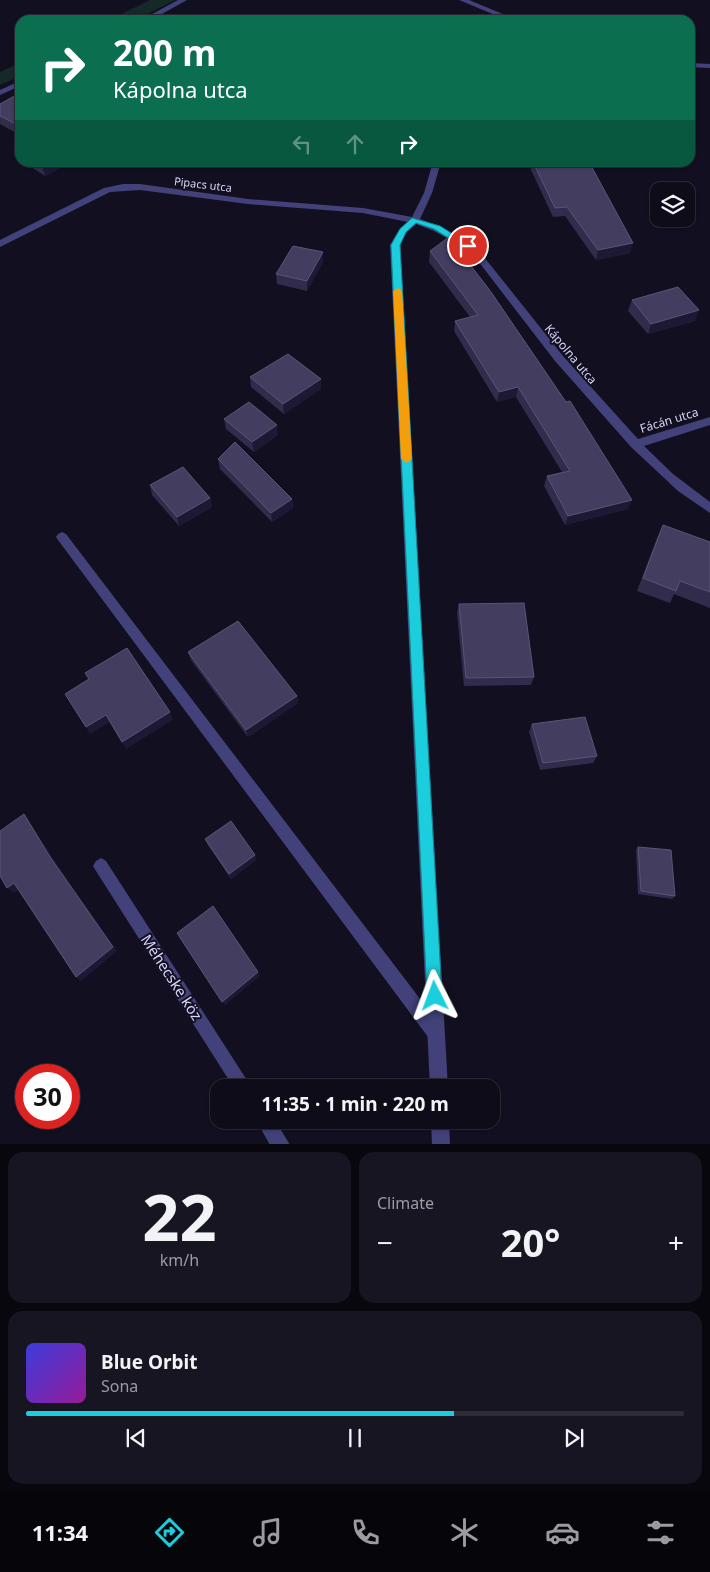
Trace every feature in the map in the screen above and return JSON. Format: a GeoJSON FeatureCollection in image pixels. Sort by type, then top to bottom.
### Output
{"type":"FeatureCollection","features":[{"type":"Feature","properties":{"kind":"street"},"geometry":{"type":"LineString","coordinates":[[154,15],[183,0]]}},
{"type":"Feature","properties":{"kind":"street"},"geometry":{"type":"LineString","coordinates":[[463,0],[483,12],[494,15]]}},
{"type":"Feature","properties":{"kind":"street"},"geometry":{"type":"LineString","coordinates":[[695,65],[710,66]]}},
{"type":"Feature","properties":{"kind":"street"},"geometry":{"type":"LineString","coordinates":[[0,93],[15,86]]}},
{"type":"Feature","properties":{"kind":"street"},"geometry":{"type":"LineString","coordinates":[[436,167],[428,193],[414,220],[403,230],[396,245],[439,1079]]}},
{"type":"Feature","properties":{"kind":"street","name":"Pipacs utca"},"geometry":{"type":"LineString","coordinates":[[0,244],[107,190],[123,186],[284,205],[352,208],[414,220]]}},
{"type":"Feature","properties":{"kind":"street","name":"Kápolna utca"},"geometry":{"type":"LineString","coordinates":[[414,220],[437,227],[468,246],[481,259],[567,369],[636,444],[694,498],[710,508]]}},
{"type":"Feature","properties":{"kind":"street","name":"Fácán utca"},"geometry":{"type":"LineString","coordinates":[[636,444],[710,421]]}},
{"type":"Feature","properties":{"kind":"street"},"geometry":{"type":"LineString","coordinates":[[62,537],[437,1035]]}},
{"type":"Feature","properties":{"kind":"street","name":"Méhecske köz"},"geometry":{"type":"LineString","coordinates":[[101,866],[238,1079]]}},
{"type":"Feature","properties":{"kind":"street"},"geometry":{"type":"LineString","coordinates":[[271,1129],[280,1144]]}},
{"type":"Feature","properties":{"kind":"street"},"geometry":{"type":"LineString","coordinates":[[440,1129],[441,1144]]}},
{"type":"Feature","properties":{"kind":"green space"},"geometry":{"type":"Polygon","coordinates":[[[150,0],[175,0],[146,15],[119,15],[150,0]]]}},
{"type":"Feature","properties":{"kind":"green space"},"geometry":{"type":"Polygon","coordinates":[[[15,65],[15,78],[0,85],[0,72],[15,65]]]}},
{"type":"Feature","properties":{"kind":"building"},"geometry":{"type":"Polygon","coordinates":[[[15,96],[15,124],[0,116],[0,104],[15,96]]]}},
{"type":"Feature","properties":{"kind":"building"},"geometry":{"type":"Polygon","coordinates":[[[535,167],[592,167],[633,243],[598,250],[567,207],[555,208],[535,167]]]}},
{"type":"Feature","properties":{"kind":"building"},"geometry":{"type":"Polygon","coordinates":[[[449,237],[491,292],[566,402],[570,401],[632,500],[568,516],[547,476],[570,471],[518,387],[499,392],[455,321],[478,315],[430,251],[449,237]]]}},
{"type":"Feature","properties":{"kind":"building"},"geometry":{"type":"Polygon","coordinates":[[[293,246],[323,252],[307,281],[276,274],[293,246]]]}},
{"type":"Feature","properties":{"kind":"building"},"geometry":{"type":"Polygon","coordinates":[[[678,287],[699,310],[651,324],[632,300],[678,287]]]}},
{"type":"Feature","properties":{"kind":"building"},"geometry":{"type":"Polygon","coordinates":[[[288,354],[321,379],[283,404],[250,377],[288,354]]]}},
{"type":"Feature","properties":{"kind":"building"},"geometry":{"type":"Polygon","coordinates":[[[249,402],[277,425],[252,442],[224,419],[249,402]]]}},
{"type":"Feature","properties":{"kind":"building"},"geometry":{"type":"Polygon","coordinates":[[[235,442],[292,499],[271,513],[218,459],[235,442]]]}},
{"type":"Feature","properties":{"kind":"building"},"geometry":{"type":"Polygon","coordinates":[[[183,467],[210,498],[177,517],[150,485],[183,467]]]}},
{"type":"Feature","properties":{"kind":"building"},"geometry":{"type":"Polygon","coordinates":[[[663,525],[710,542],[710,592],[680,581],[676,591],[643,578],[663,525]]]}},
{"type":"Feature","properties":{"kind":"building"},"geometry":{"type":"Polygon","coordinates":[[[524,603],[534,677],[466,678],[459,604],[524,603]]]}},
{"type":"Feature","properties":{"kind":"building"},"geometry":{"type":"Polygon","coordinates":[[[238,621],[297,696],[246,730],[188,652],[238,621]]]}},
{"type":"Feature","properties":{"kind":"building"},"geometry":{"type":"Polygon","coordinates":[[[127,648],[170,712],[122,742],[106,715],[86,727],[65,694],[89,679],[85,673],[127,648]]]}},
{"type":"Feature","properties":{"kind":"building"},"geometry":{"type":"Polygon","coordinates":[[[585,717],[597,756],[543,763],[532,724],[585,717]]]}},
{"type":"Feature","properties":{"kind":"building"},"geometry":{"type":"Polygon","coordinates":[[[24,814],[50,857],[113,947],[76,977],[14,883],[7,888],[0,876],[0,831],[24,814]]]}},
{"type":"Feature","properties":{"kind":"building"},"geometry":{"type":"Polygon","coordinates":[[[231,821],[255,855],[229,874],[205,839],[231,821]]]}},
{"type":"Feature","properties":{"kind":"building"},"geometry":{"type":"Polygon","coordinates":[[[638,847],[671,850],[675,896],[641,891],[638,847]]]}},
{"type":"Feature","properties":{"kind":"building"},"geometry":{"type":"Polygon","coordinates":[[[213,906],[258,972],[222,1002],[177,933],[213,906]]]}},
{"type":"Feature","properties":{"kind":"slow traffic"},"geometry":{"type":"LineString","coordinates":[[398,291],[407,459]]}},
{"type":"Feature","properties":{"kind":"route"},"geometry":{"type":"LineString","coordinates":[[435,996],[396,245],[403,230],[414,220],[437,227],[468,246]]}}]}
